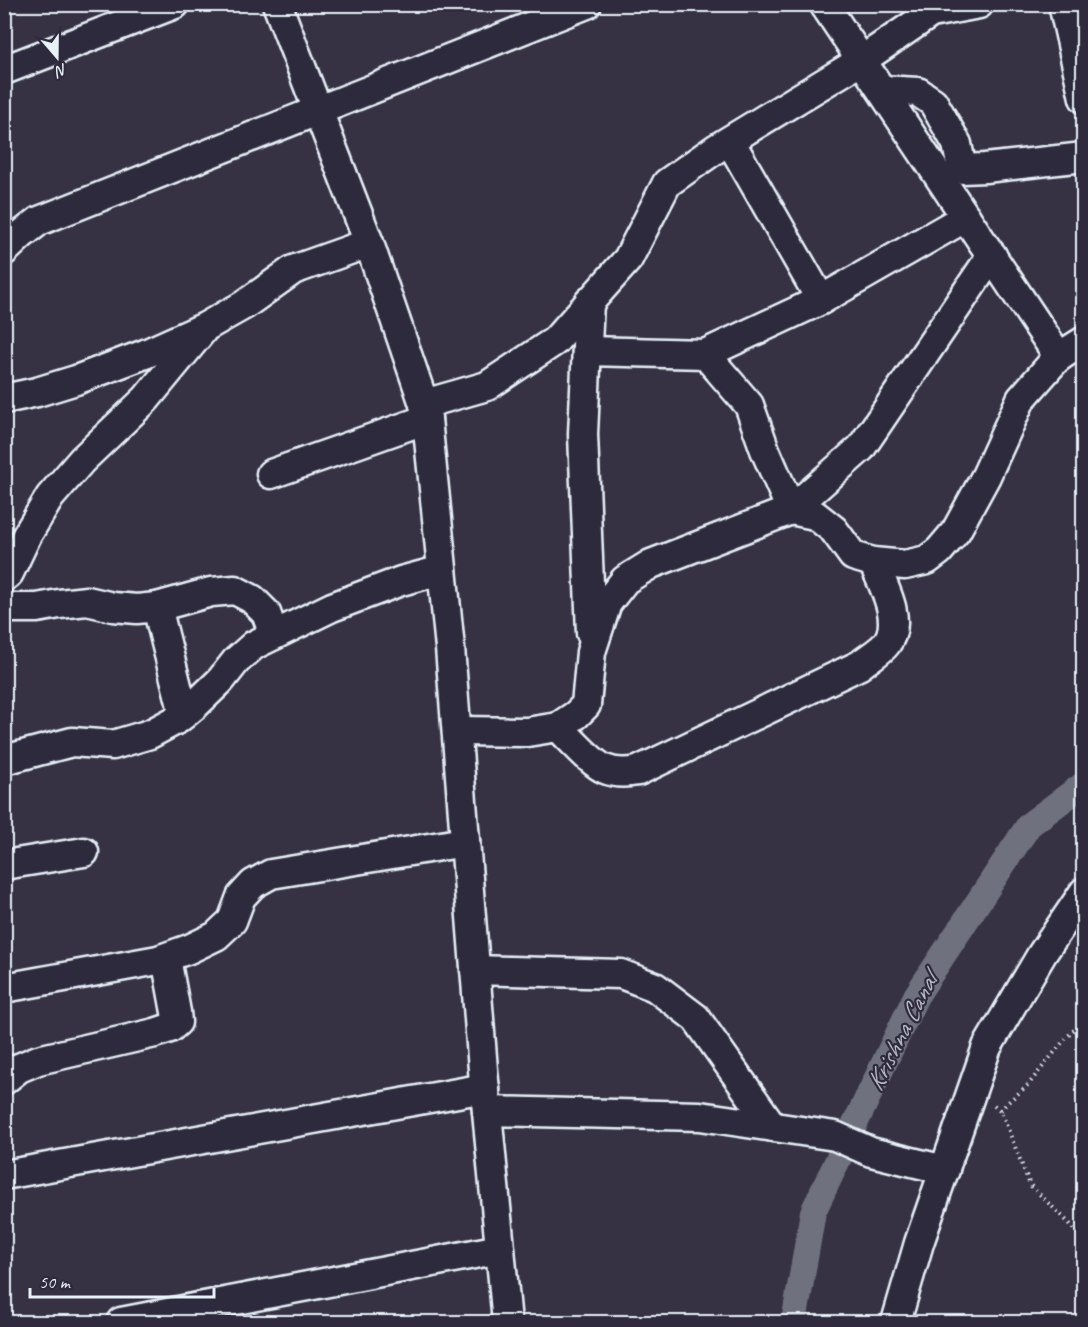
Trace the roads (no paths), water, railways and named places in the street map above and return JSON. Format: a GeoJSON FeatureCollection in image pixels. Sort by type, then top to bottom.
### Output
{"type":"FeatureCollection","features":[{"type":"Feature","properties":{"kind":"street"},"geometry":{"type":"LineString","coordinates":[[4,70],[175,4]]}},
{"type":"Feature","properties":{"kind":"street"},"geometry":{"type":"LineString","coordinates":[[277,4],[369,243],[426,411],[457,731],[486,1099],[507,1323]]}},
{"type":"Feature","properties":{"kind":"street"},"geometry":{"type":"LineString","coordinates":[[4,251],[39,221],[587,4]]}},
{"type":"Feature","properties":{"kind":"street"},"geometry":{"type":"LineString","coordinates":[[824,4],[1059,357]]}},
{"type":"Feature","properties":{"kind":"street"},"geometry":{"type":"LineString","coordinates":[[271,474],[487,386],[555,340],[628,260],[667,183],[730,141],[862,60],[931,13],[979,4]]}},
{"type":"Feature","properties":{"kind":"street"},"geometry":{"type":"LineString","coordinates":[[1063,4],[1083,98]]}},
{"type":"Feature","properties":{"kind":"street"},"geometry":{"type":"LineString","coordinates":[[882,90],[918,92],[933,102],[957,144],[962,169],[1083,157]]}},
{"type":"Feature","properties":{"kind":"street"},"geometry":{"type":"LineString","coordinates":[[730,141],[821,300]]}},
{"type":"Feature","properties":{"kind":"street"},"geometry":{"type":"LineString","coordinates":[[587,351],[705,354],[821,300],[966,217]]}},
{"type":"Feature","properties":{"kind":"street"},"geometry":{"type":"LineString","coordinates":[[4,399],[76,380],[145,354],[205,327],[244,304],[293,270],[369,243]]}},
{"type":"Feature","properties":{"kind":"street"},"geometry":{"type":"LineString","coordinates":[[591,652],[607,603],[625,580],[651,564],[791,510],[861,448],[992,255]]}},
{"type":"Feature","properties":{"kind":"street"},"geometry":{"type":"LineString","coordinates":[[457,731],[527,732],[558,727],[586,705],[591,652],[583,434],[589,302]]}},
{"type":"Feature","properties":{"kind":"street"},"geometry":{"type":"LineString","coordinates":[[4,577],[9,573],[27,535],[50,497],[76,467],[146,399],[205,327]]}},
{"type":"Feature","properties":{"kind":"street"},"geometry":{"type":"LineString","coordinates":[[791,510],[816,514],[834,530],[853,556],[873,562],[905,566],[927,560],[939,551],[957,531],[986,476],[1021,399],[1059,357],[1083,341]]}},
{"type":"Feature","properties":{"kind":"street"},"geometry":{"type":"LineString","coordinates":[[705,354],[748,405],[791,510]]}},
{"type":"Feature","properties":{"kind":"street"},"geometry":{"type":"LineString","coordinates":[[4,526],[35,522]]}},
{"type":"Feature","properties":{"kind":"street"},"geometry":{"type":"LineString","coordinates":[[558,727],[604,769],[622,773],[638,771],[860,665],[886,644],[893,628],[891,605],[873,562]]}},
{"type":"Feature","properties":{"kind":"street"},"geometry":{"type":"LineString","coordinates":[[4,760],[72,742],[113,745],[150,734],[184,714],[254,645],[332,607],[401,581],[442,570]]}},
{"type":"Feature","properties":{"kind":"street"},"geometry":{"type":"LineString","coordinates":[[4,606],[37,608],[59,603],[87,601],[113,607],[137,609],[157,607],[211,592],[235,590],[252,599],[266,612],[274,635]]}},
{"type":"Feature","properties":{"kind":"street"},"geometry":{"type":"LineString","coordinates":[[157,607],[184,714]]}},
{"type":"Feature","properties":{"kind":"street"},"geometry":{"type":"LineString","coordinates":[[4,988],[158,960],[189,949],[216,936],[232,921],[241,897],[253,884],[271,874],[465,842]]}},
{"type":"Feature","properties":{"kind":"street"},"geometry":{"type":"LineString","coordinates":[[4,866],[84,852]]}},
{"type":"Feature","properties":{"kind":"street"},"geometry":{"type":"LineString","coordinates":[[896,1323],[920,1243],[987,1047],[1042,954],[1083,892]]}},
{"type":"Feature","properties":{"kind":"street"},"geometry":{"type":"LineString","coordinates":[[4,1080],[19,1068],[38,1060],[170,1028],[177,1022],[166,958]]}},
{"type":"Feature","properties":{"kind":"street"},"geometry":{"type":"LineString","coordinates":[[476,970],[621,974],[655,987],[696,1018],[773,1127]]}},
{"type":"Feature","properties":{"kind":"street"},"geometry":{"type":"LineString","coordinates":[[4,1175],[486,1099],[700,1116],[836,1136],[871,1152],[945,1170]]}},
{"type":"Feature","properties":{"kind":"street"},"geometry":{"type":"LineString","coordinates":[[121,1323],[500,1249]]}},
{"type":"Feature","properties":{"kind":"waterway","name":"Krishna Canal"},"geometry":{"type":"LineString","coordinates":[[794,1322],[813,1212],[916,996],[1029,825],[1084,784]]}}]}
